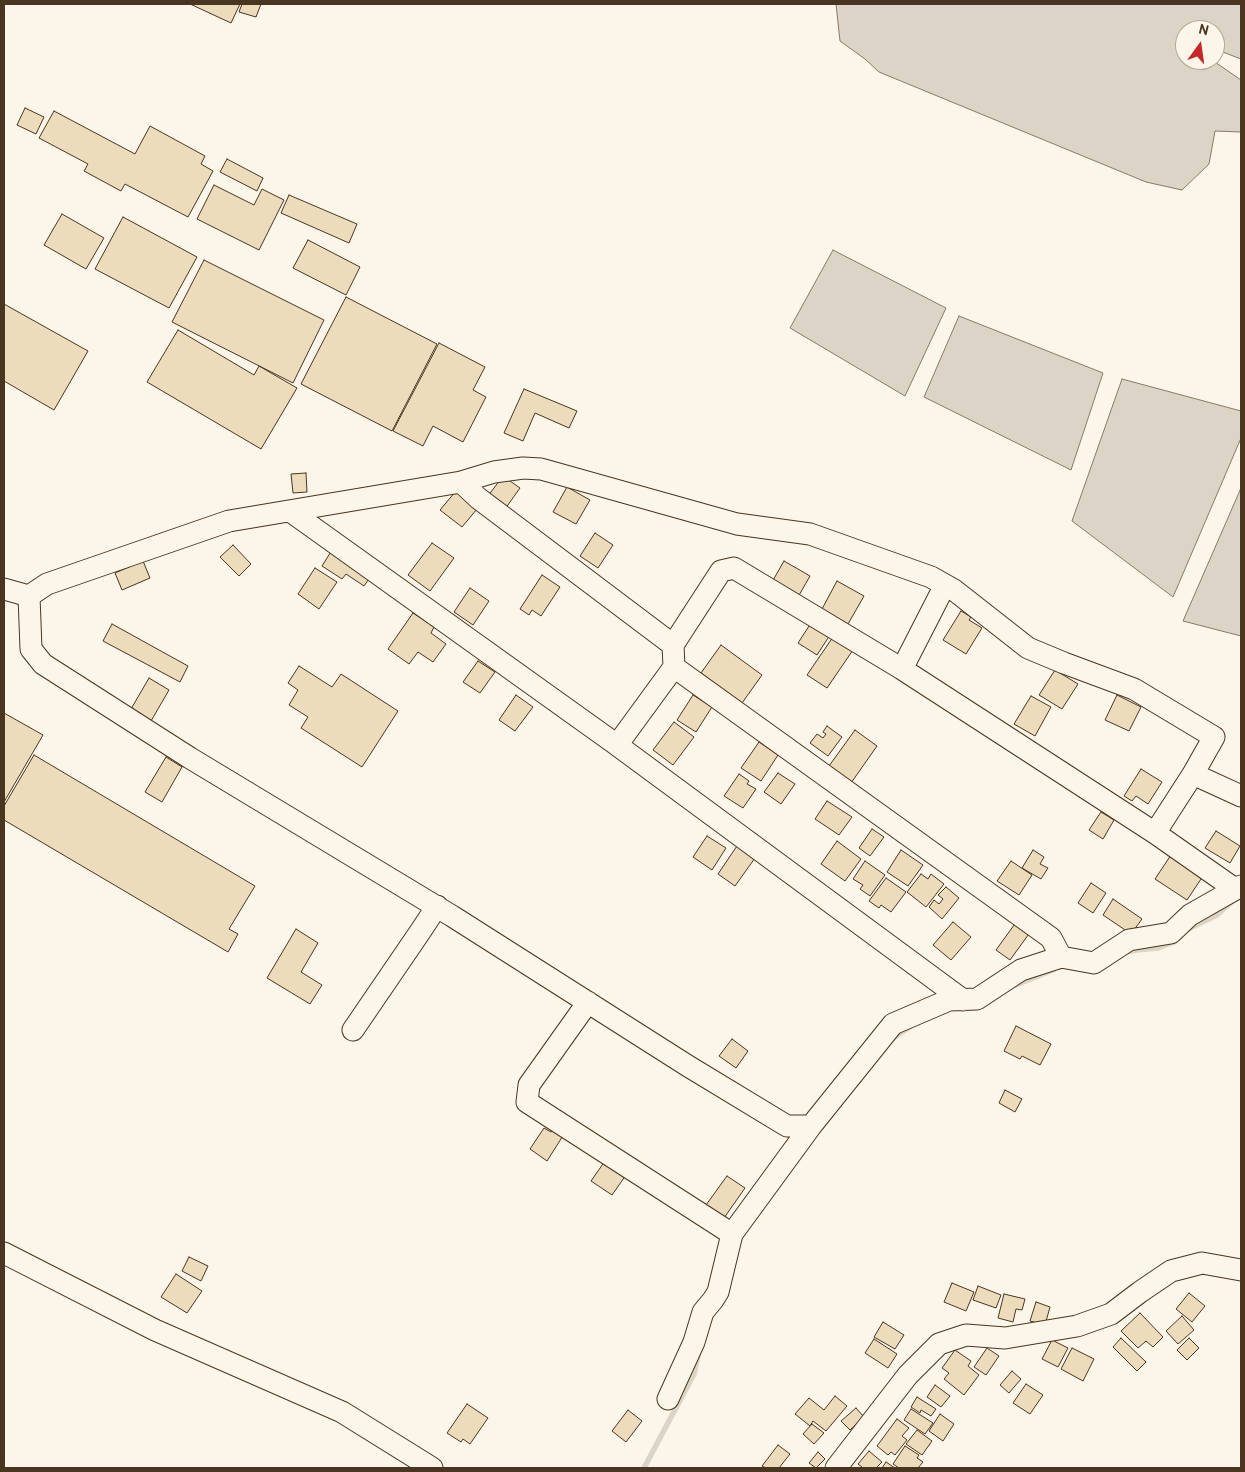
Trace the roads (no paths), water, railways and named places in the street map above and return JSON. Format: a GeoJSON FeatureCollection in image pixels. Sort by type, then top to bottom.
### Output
{"type":"FeatureCollection","features":[{"type":"Feature","properties":{"kind":"street"},"geometry":{"type":"LineString","coordinates":[[4,589],[29,596],[47,584],[229,521],[461,482],[494,472],[523,468],[541,469],[737,524],[810,534],[931,577],[954,590],[1028,648],[1134,689],[1214,737],[1156,833]]}},
{"type":"Feature","properties":{"kind":"street"},"geometry":{"type":"LineString","coordinates":[[461,482],[478,498],[673,645]]}},
{"type":"Feature","properties":{"kind":"street"},"geometry":{"type":"LineString","coordinates":[[290,511],[617,745],[963,1000]]}},
{"type":"Feature","properties":{"kind":"street"},"geometry":{"type":"LineString","coordinates":[[617,745],[674,667],[673,645],[721,572],[734,568],[902,669],[1238,887],[1190,915],[1171,934],[1129,940],[1094,963],[1061,958],[1021,970],[978,999],[949,1000],[893,1024],[811,1126],[732,1234],[718,1292],[703,1312],[694,1342],[668,1399]]}},
{"type":"Feature","properties":{"kind":"street"},"geometry":{"type":"LineString","coordinates":[[902,669],[945,585]]}},
{"type":"Feature","properties":{"kind":"street"},"geometry":{"type":"LineString","coordinates":[[29,596],[32,650],[43,664],[190,758],[436,906],[787,1126],[811,1126]]}},
{"type":"Feature","properties":{"kind":"street"},"geometry":{"type":"LineString","coordinates":[[674,667],[1051,938],[1061,958]]}},
{"type":"Feature","properties":{"kind":"street"},"geometry":{"type":"LineString","coordinates":[[1193,774],[1241,796]]}},
{"type":"Feature","properties":{"kind":"street"},"geometry":{"type":"LineString","coordinates":[[353,1030],[422,930],[436,906]]}},
{"type":"Feature","properties":{"kind":"street"},"geometry":{"type":"LineString","coordinates":[[588,1002],[529,1085],[527,1102],[732,1234]]}},
{"type":"Feature","properties":{"kind":"street"},"geometry":{"type":"LineString","coordinates":[[4,1253],[155,1330],[342,1412],[432,1468]]}},
{"type":"Feature","properties":{"kind":"street"},"geometry":{"type":"LineString","coordinates":[[836,1468],[908,1375],[939,1344],[966,1335],[1005,1338],[1077,1326],[1111,1314],[1171,1271],[1202,1263],[1241,1270]]}},
{"type":"Feature","properties":{"kind":"waterway"},"geometry":{"type":"LineString","coordinates":[[1188,929],[1217,915],[1230,903]]}},
{"type":"Feature","properties":{"kind":"waterway"},"geometry":{"type":"LineString","coordinates":[[1127,952],[1158,948],[1174,942]]}},
{"type":"Feature","properties":{"kind":"waterway"},"geometry":{"type":"LineString","coordinates":[[1013,986],[1053,970]]}},
{"type":"Feature","properties":{"kind":"waterway"},"geometry":{"type":"LineString","coordinates":[[893,1038],[910,1027]]}},
{"type":"Feature","properties":{"kind":"waterway"},"geometry":{"type":"LineString","coordinates":[[644,1468],[694,1374],[698,1356]]}}]}
